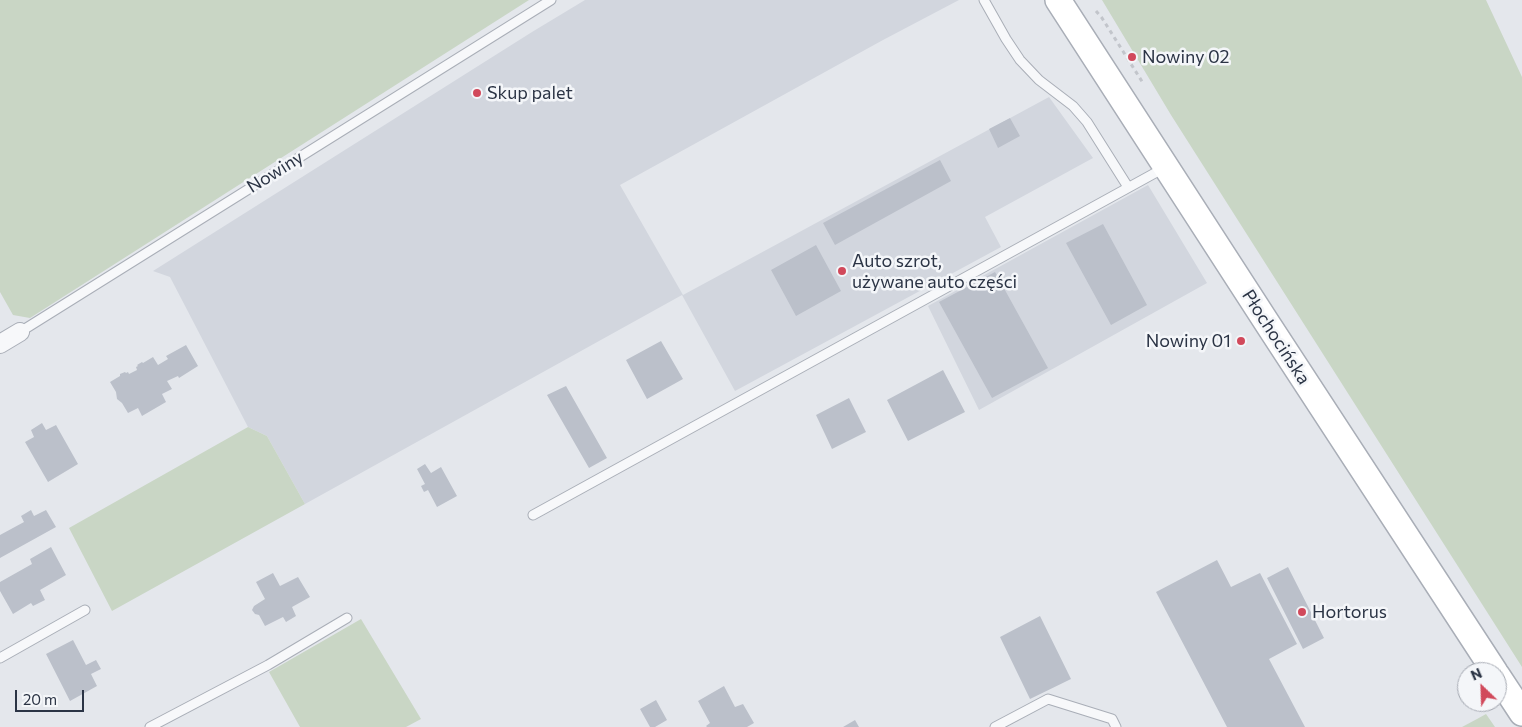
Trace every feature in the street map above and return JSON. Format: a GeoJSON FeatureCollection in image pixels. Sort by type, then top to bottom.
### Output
{"type":"FeatureCollection","features":[{"type":"Feature","properties":{"kind":"main road","name":"Płochocińska"},"geometry":{"type":"LineString","coordinates":[[1058,0],[1489,662]]}},
{"type":"Feature","properties":{"kind":"main road","name":"Płochocińska"},"geometry":{"type":"LineString","coordinates":[[1507,690],[1522,713]]}},
{"type":"Feature","properties":{"kind":"street","name":"Nowiny"},"geometry":{"type":"LineString","coordinates":[[0,344],[20,332]]}},
{"type":"Feature","properties":{"kind":"lane","name":"Nowiny"},"geometry":{"type":"LineString","coordinates":[[20,332],[551,0]]}},
{"type":"Feature","properties":{"kind":"lane"},"geometry":{"type":"LineString","coordinates":[[984,0],[1020,60],[1038,80],[1072,106],[1087,122],[1128,187]]}},
{"type":"Feature","properties":{"kind":"lane"},"geometry":{"type":"LineString","coordinates":[[533,515],[1166,166]]}},
{"type":"Feature","properties":{"kind":"lane"},"geometry":{"type":"LineString","coordinates":[[0,658],[85,610]]}},
{"type":"Feature","properties":{"kind":"lane"},"geometry":{"type":"LineString","coordinates":[[150,727],[268,665],[347,618]]}},
{"type":"Feature","properties":{"kind":"lane"},"geometry":{"type":"LineString","coordinates":[[995,727],[1048,699],[1112,719],[1116,727]]}},
{"type":"Feature","properties":{"kind":"shaded area"},"geometry":{"type":"Polygon","coordinates":[[[585,0],[959,0],[620,185],[683,295],[1049,97],[1093,158],[985,217],[1001,247],[735,391],[682,295],[305,504],[267,436],[248,427],[170,277],[153,271],[585,0]]]}},
{"type":"Feature","properties":{"kind":"shaded area"},"geometry":{"type":"Polygon","coordinates":[[[1148,185],[1207,283],[979,410],[928,306],[1148,185]]]}},
{"type":"Feature","properties":{"kind":"green space"},"geometry":{"type":"Polygon","coordinates":[[[0,0],[529,0],[30,318],[13,315],[0,292],[0,0]]]}},
{"type":"Feature","properties":{"kind":"green space"},"geometry":{"type":"Polygon","coordinates":[[[1102,0],[1486,0],[1522,77],[1522,667],[1171,115],[1102,0]]]}},
{"type":"Feature","properties":{"kind":"green space"},"geometry":{"type":"Polygon","coordinates":[[[248,427],[267,436],[305,504],[112,611],[69,528],[248,427]]]}},
{"type":"Feature","properties":{"kind":"green space"},"geometry":{"type":"Polygon","coordinates":[[[361,619],[421,719],[406,727],[300,727],[269,672],[361,619]]]}},
{"type":"Feature","properties":{"kind":"green space"},"geometry":{"type":"Polygon","coordinates":[[[1486,714],[1495,727],[1462,727],[1477,719],[1486,714]]]}},
{"type":"Feature","properties":{"kind":"building"},"geometry":{"type":"Polygon","coordinates":[[[1010,118],[1020,136],[998,148],[989,129],[1010,118]]]}},
{"type":"Feature","properties":{"kind":"building"},"geometry":{"type":"Polygon","coordinates":[[[940,160],[951,181],[835,245],[823,223],[940,160]]]}},
{"type":"Feature","properties":{"kind":"building"},"geometry":{"type":"Polygon","coordinates":[[[1103,224],[1147,305],[1111,325],[1066,243],[1103,224]]]}},
{"type":"Feature","properties":{"kind":"building"},"geometry":{"type":"Polygon","coordinates":[[[816,245],[841,291],[796,316],[771,270],[816,245]]]}},
{"type":"Feature","properties":{"kind":"building"},"geometry":{"type":"Polygon","coordinates":[[[995,272],[1048,368],[992,398],[939,302],[995,272]]]}},
{"type":"Feature","properties":{"kind":"building"},"geometry":{"type":"Polygon","coordinates":[[[661,341],[683,379],[647,399],[626,360],[661,341]]]}},
{"type":"Feature","properties":{"kind":"building"},"geometry":{"type":"Polygon","coordinates":[[[186,345],[198,366],[179,378],[178,376],[167,381],[172,389],[162,394],[166,402],[142,416],[138,408],[128,413],[117,399],[116,392],[110,382],[120,376],[120,374],[128,372],[129,374],[137,370],[137,365],[153,357],[158,365],[168,359],[166,356],[186,345]]]}},
{"type":"Feature","properties":{"kind":"building"},"geometry":{"type":"Polygon","coordinates":[[[943,370],[965,412],[908,441],[887,400],[943,370]]]}},
{"type":"Feature","properties":{"kind":"building"},"geometry":{"type":"Polygon","coordinates":[[[566,386],[607,458],[589,468],[547,395],[566,386]]]}},
{"type":"Feature","properties":{"kind":"building"},"geometry":{"type":"Polygon","coordinates":[[[849,398],[866,432],[832,449],[816,415],[849,398]]]}},
{"type":"Feature","properties":{"kind":"building"},"geometry":{"type":"Polygon","coordinates":[[[42,423],[46,430],[56,425],[78,464],[48,482],[25,442],[34,437],[31,430],[42,423]]]}},
{"type":"Feature","properties":{"kind":"building"},"geometry":{"type":"Polygon","coordinates":[[[425,464],[431,473],[441,467],[457,496],[437,507],[428,490],[424,492],[421,486],[425,484],[417,469],[425,464]]]}},
{"type":"Feature","properties":{"kind":"building"},"geometry":{"type":"Polygon","coordinates":[[[31,510],[34,516],[46,510],[56,527],[0,558],[0,535],[24,522],[21,516],[31,510]]]}},
{"type":"Feature","properties":{"kind":"building"},"geometry":{"type":"Polygon","coordinates":[[[51,547],[66,575],[40,590],[45,600],[33,606],[31,603],[13,614],[0,591],[0,582],[32,564],[30,559],[51,547]]]}},
{"type":"Feature","properties":{"kind":"building"},"geometry":{"type":"Polygon","coordinates":[[[1217,560],[1231,587],[1260,573],[1297,644],[1269,659],[1305,727],[1227,727],[1156,592],[1217,560]]]}},
{"type":"Feature","properties":{"kind":"building"},"geometry":{"type":"Polygon","coordinates":[[[1288,567],[1324,638],[1303,649],[1267,578],[1288,567]]]}},
{"type":"Feature","properties":{"kind":"building"},"geometry":{"type":"Polygon","coordinates":[[[273,573],[280,586],[298,577],[310,597],[292,607],[296,616],[286,622],[283,617],[265,626],[259,615],[255,614],[252,610],[254,606],[265,599],[256,582],[273,573]]]}},
{"type":"Feature","properties":{"kind":"building"},"geometry":{"type":"Polygon","coordinates":[[[1040,616],[1071,679],[1030,699],[1000,637],[1040,616]]]}},
{"type":"Feature","properties":{"kind":"building"},"geometry":{"type":"Polygon","coordinates":[[[73,640],[86,665],[96,660],[101,669],[91,674],[97,686],[70,701],[46,654],[73,640]]]}},
{"type":"Feature","properties":{"kind":"building"},"geometry":{"type":"Polygon","coordinates":[[[724,686],[735,707],[743,704],[754,723],[747,727],[706,726],[710,723],[698,701],[724,686]]]}},
{"type":"Feature","properties":{"kind":"building"},"geometry":{"type":"Polygon","coordinates":[[[656,700],[667,720],[655,727],[650,727],[640,709],[656,700]]]}},
{"type":"Feature","properties":{"kind":"building"},"geometry":{"type":"Polygon","coordinates":[[[855,720],[859,727],[843,727],[855,720]]]}},
{"type":"Feature","properties":{"kind":"place","name":"Nowiny 02"},"geometry":{"type":"Point","coordinates":[1132,57]}},
{"type":"Feature","properties":{"kind":"place","name":"Skup palet"},"geometry":{"type":"Point","coordinates":[477,93]}},
{"type":"Feature","properties":{"kind":"place","name":"Auto szrot, używane auto części"},"geometry":{"type":"Point","coordinates":[842,271]}},
{"type":"Feature","properties":{"kind":"place","name":"Nowiny 01"},"geometry":{"type":"Point","coordinates":[1241,341]}},
{"type":"Feature","properties":{"kind":"place","name":"Hortorus"},"geometry":{"type":"Point","coordinates":[1302,612]}}]}
